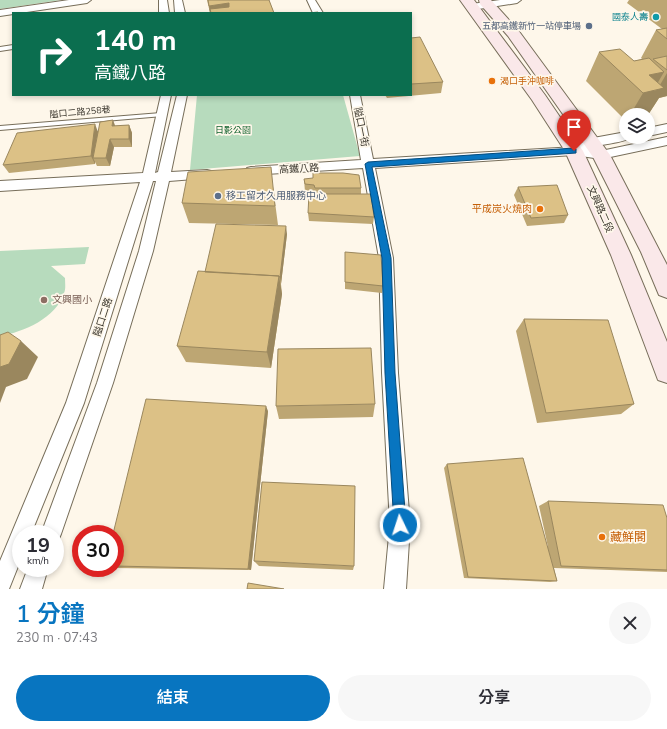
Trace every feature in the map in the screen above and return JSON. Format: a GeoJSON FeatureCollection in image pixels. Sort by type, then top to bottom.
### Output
{"type":"FeatureCollection","features":[{"type":"Feature","properties":{"kind":"street"},"geometry":{"type":"LineString","coordinates":[[0,13],[88,0]]}},
{"type":"Feature","properties":{"kind":"street"},"geometry":{"type":"LineString","coordinates":[[163,0],[164,12]]}},
{"type":"Feature","properties":{"kind":"street"},"geometry":{"type":"LineString","coordinates":[[178,0],[180,12]]}},
{"type":"Feature","properties":{"kind":"street"},"geometry":{"type":"LineString","coordinates":[[311,0],[317,12]]}},
{"type":"Feature","properties":{"kind":"street"},"geometry":{"type":"LineString","coordinates":[[478,3],[516,0]]}},
{"type":"Feature","properties":{"kind":"street","name":"文興路二段"},"geometry":{"type":"LineString","coordinates":[[478,3],[513,33],[589,149],[651,252],[667,289]]}},
{"type":"Feature","properties":{"kind":"street","name":"隘口二路"},"geometry":{"type":"LineString","coordinates":[[54,525],[105,383],[146,251],[156,177],[161,114],[166,96]]}},
{"type":"Feature","properties":{"kind":"street","name":"隘口二路"},"geometry":{"type":"LineString","coordinates":[[25,525],[75,404],[156,177],[182,96]]}},
{"type":"Feature","properties":{"kind":"street","name":"隘口一街"},"geometry":{"type":"LineString","coordinates":[[355,96],[386,258],[390,373],[400,525],[395,589]]}},
{"type":"Feature","properties":{"kind":"street"},"geometry":{"type":"LineString","coordinates":[[655,131],[667,128]]}},
{"type":"Feature","properties":{"kind":"street","name":"高鐵八路"},"geometry":{"type":"LineString","coordinates":[[589,149],[619,138]]}},
{"type":"Feature","properties":{"kind":"street","name":"高鐵八路"},"geometry":{"type":"LineString","coordinates":[[242,172],[589,149],[667,141]]}},
{"type":"Feature","properties":{"kind":"street","name":"文興路二段"},"geometry":{"type":"LineString","coordinates":[[589,149],[621,255],[667,372]]}},
{"type":"Feature","properties":{"kind":"street"},"geometry":{"type":"LineString","coordinates":[[0,186],[218,173]]}},
{"type":"Feature","properties":{"kind":"street","name":"隘口二路"},"geometry":{"type":"LineString","coordinates":[[0,586],[12,556]]}},
{"type":"Feature","properties":{"kind":"street"},"geometry":{"type":"LineString","coordinates":[[31,589],[35,577]]}},
{"type":"Feature","properties":{"kind":"lane"},"geometry":{"type":"LineString","coordinates":[[0,49],[12,47]]}},
{"type":"Feature","properties":{"kind":"lane","name":"隘口二路258巷"},"geometry":{"type":"LineString","coordinates":[[0,128],[161,114]]}},
{"type":"Feature","properties":{"kind":"green space"},"geometry":{"type":"Polygon","coordinates":[[[0,0],[61,0],[0,9],[0,0]]]}},
{"type":"Feature","properties":{"kind":"green space","name":"日影公園"},"geometry":{"type":"Polygon","coordinates":[[[197,96],[343,96],[360,156],[190,170],[197,96]]]}},
{"type":"Feature","properties":{"kind":"green space"},"geometry":{"type":"Polygon","coordinates":[[[89,247],[85,264],[51,266],[65,278],[65,291],[60,302],[47,317],[29,327],[0,336],[0,251],[89,247]]]}},
{"type":"Feature","properties":{"kind":"building"},"geometry":{"type":"Polygon","coordinates":[[[208,0],[269,0],[274,12],[211,12],[210,9],[229,7],[229,3],[209,6],[208,0]]]}},
{"type":"Feature","properties":{"kind":"building"},"geometry":{"type":"Polygon","coordinates":[[[667,28],[667,39],[656,30],[667,28]]]}},
{"type":"Feature","properties":{"kind":"building"},"geometry":{"type":"Polygon","coordinates":[[[420,37],[443,82],[412,84],[412,38],[420,37]]]}},
{"type":"Feature","properties":{"kind":"building"},"geometry":{"type":"Polygon","coordinates":[[[620,49],[634,61],[649,58],[664,72],[649,75],[664,88],[643,93],[599,52],[620,49]]]}},
{"type":"Feature","properties":{"kind":"building"},"geometry":{"type":"Polygon","coordinates":[[[667,56],[667,70],[653,59],[667,56]]]}},
{"type":"Feature","properties":{"kind":"building"},"geometry":{"type":"Polygon","coordinates":[[[113,120],[112,126],[129,125],[129,139],[110,139],[106,158],[93,158],[100,122],[113,120]]]}},
{"type":"Feature","properties":{"kind":"building"},"geometry":{"type":"Polygon","coordinates":[[[95,124],[91,156],[3,165],[17,133],[95,124]]]}},
{"type":"Feature","properties":{"kind":"building"},"geometry":{"type":"Polygon","coordinates":[[[271,167],[275,206],[182,203],[188,172],[271,167]]]}},
{"type":"Feature","properties":{"kind":"building"},"geometry":{"type":"Polygon","coordinates":[[[313,173],[343,173],[359,175],[361,188],[315,188],[314,185],[305,184],[304,179],[313,178],[313,173]]]}},
{"type":"Feature","properties":{"kind":"building","name":"平成炭火燒肉"},"geometry":{"type":"Polygon","coordinates":[[[557,185],[568,215],[531,218],[518,187],[557,185]]]}},
{"type":"Feature","properties":{"kind":"building"},"geometry":{"type":"Polygon","coordinates":[[[309,194],[371,194],[374,217],[308,213],[309,194]]]}},
{"type":"Feature","properties":{"kind":"building"},"geometry":{"type":"Polygon","coordinates":[[[216,224],[286,226],[280,277],[205,272],[216,224]]]}},
{"type":"Feature","properties":{"kind":"building"},"geometry":{"type":"Polygon","coordinates":[[[345,252],[381,255],[383,286],[345,282],[345,252]]]}},
{"type":"Feature","properties":{"kind":"building"},"geometry":{"type":"Polygon","coordinates":[[[198,271],[279,276],[267,352],[177,346],[198,271]]]}},
{"type":"Feature","properties":{"kind":"building"},"geometry":{"type":"Polygon","coordinates":[[[524,319],[608,320],[634,404],[546,413],[524,319]]]}},
{"type":"Feature","properties":{"kind":"building"},"geometry":{"type":"Polygon","coordinates":[[[8,332],[21,341],[9,364],[0,367],[0,335],[8,332]]]}},
{"type":"Feature","properties":{"kind":"building"},"geometry":{"type":"Polygon","coordinates":[[[371,348],[375,404],[276,406],[278,349],[371,348]]]}},
{"type":"Feature","properties":{"kind":"building"},"geometry":{"type":"Polygon","coordinates":[[[146,399],[266,406],[248,569],[124,566],[124,525],[115,525],[146,399]]]}},
{"type":"Feature","properties":{"kind":"building"},"geometry":{"type":"Polygon","coordinates":[[[523,458],[557,581],[468,577],[447,464],[523,458]]]}},
{"type":"Feature","properties":{"kind":"building"},"geometry":{"type":"Polygon","coordinates":[[[262,482],[355,486],[354,566],[254,561],[262,482]]]}},
{"type":"Feature","properties":{"kind":"building","name":"藏鮮閣"},"geometry":{"type":"Polygon","coordinates":[[[548,501],[663,505],[667,518],[667,570],[561,566],[548,501]]]}},
{"type":"Feature","properties":{"kind":"building"},"geometry":{"type":"Polygon","coordinates":[[[248,583],[284,589],[247,589],[248,583]]]}},
{"type":"Feature","properties":{"kind":"place","name":"國泰人壽"},"geometry":{"type":"Point","coordinates":[656,17]}},
{"type":"Feature","properties":{"kind":"place","name":"五都高鐵新竹一站停車場"},"geometry":{"type":"Point","coordinates":[589,26]}},
{"type":"Feature","properties":{"kind":"place","name":"渴口手沖咖啡"},"geometry":{"type":"Point","coordinates":[492,81]}},
{"type":"Feature","properties":{"kind":"place","name":"移工留才久用服務中心"},"geometry":{"type":"Point","coordinates":[218,196]}},
{"type":"Feature","properties":{"kind":"place","name":"平成炭火燒肉"},"geometry":{"type":"Point","coordinates":[540,209]}},
{"type":"Feature","properties":{"kind":"place","name":"文興國小"},"geometry":{"type":"Point","coordinates":[44,300]}},
{"type":"Feature","properties":{"kind":"place","name":"藏鮮閣"},"geometry":{"type":"Point","coordinates":[602,537]}},
{"type":"Feature","properties":{"kind":"route"},"geometry":{"type":"LineString","coordinates":[[400,525],[390,373],[386,258],[368,164],[574,151]]}}]}
